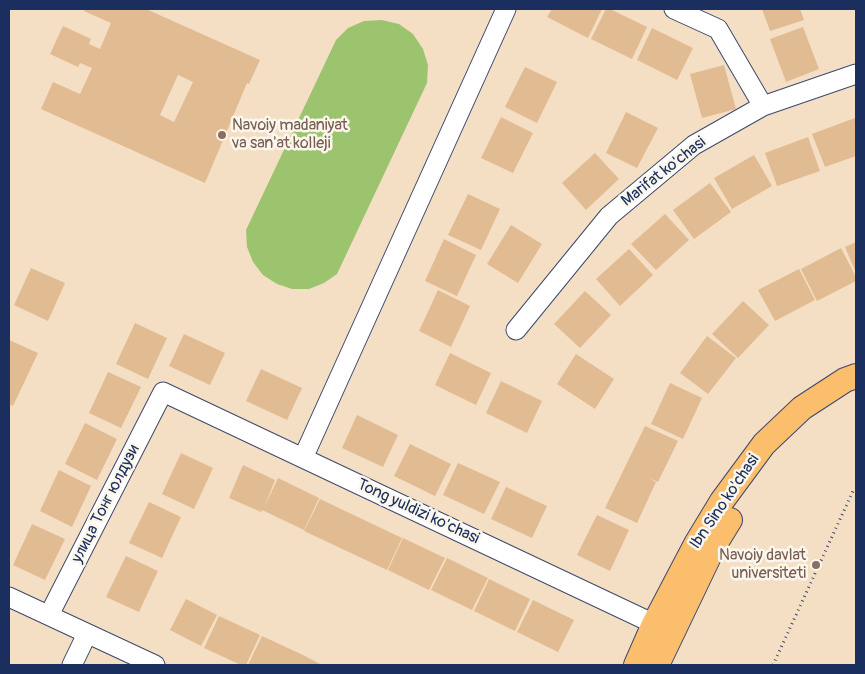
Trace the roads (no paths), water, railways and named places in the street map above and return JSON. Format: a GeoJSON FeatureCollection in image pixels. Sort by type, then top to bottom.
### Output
{"type":"FeatureCollection","features":[{"type":"Feature","properties":{"kind":"main road","name":"Ibn Sino ko'chasi"},"geometry":{"type":"LineString","coordinates":[[657,665],[663,629],[696,544],[722,501],[764,444],[802,408],[845,380],[856,376]]}},
{"type":"Feature","properties":{"kind":"main road","name":"Ibn Sino ko'chasi"},"geometry":{"type":"LineString","coordinates":[[636,665],[663,629],[766,463],[795,435],[837,400],[856,391]]}},
{"type":"Feature","properties":{"kind":"street"},"geometry":{"type":"LineString","coordinates":[[303,458],[506,9]]}},
{"type":"Feature","properties":{"kind":"street"},"geometry":{"type":"LineString","coordinates":[[674,9],[718,29],[762,106]]}},
{"type":"Feature","properties":{"kind":"street","name":"Marifat ko'chasi"},"geometry":{"type":"LineString","coordinates":[[516,330],[609,216],[694,145],[762,106],[856,74]]}},
{"type":"Feature","properties":{"kind":"street","name":"Tong yuldizi ko'chasi"},"geometry":{"type":"LineString","coordinates":[[163,392],[663,629]]}},
{"type":"Feature","properties":{"kind":"street","name":"улица Тонг юлдузи"},"geometry":{"type":"LineString","coordinates":[[50,615],[163,392]]}},
{"type":"Feature","properties":{"kind":"street"},"geometry":{"type":"LineString","coordinates":[[9,597],[155,665]]}},
{"type":"Feature","properties":{"kind":"street"},"geometry":{"type":"LineString","coordinates":[[72,665],[87,634]]}},
{"type":"Feature","properties":{"kind":"place","name":"Navoiy madaniyat va san'at kolleji"},"geometry":{"type":"Point","coordinates":[222,135]}},
{"type":"Feature","properties":{"kind":"place","name":"Navoiy davlat universiteti"},"geometry":{"type":"Point","coordinates":[816,565]}}]}
